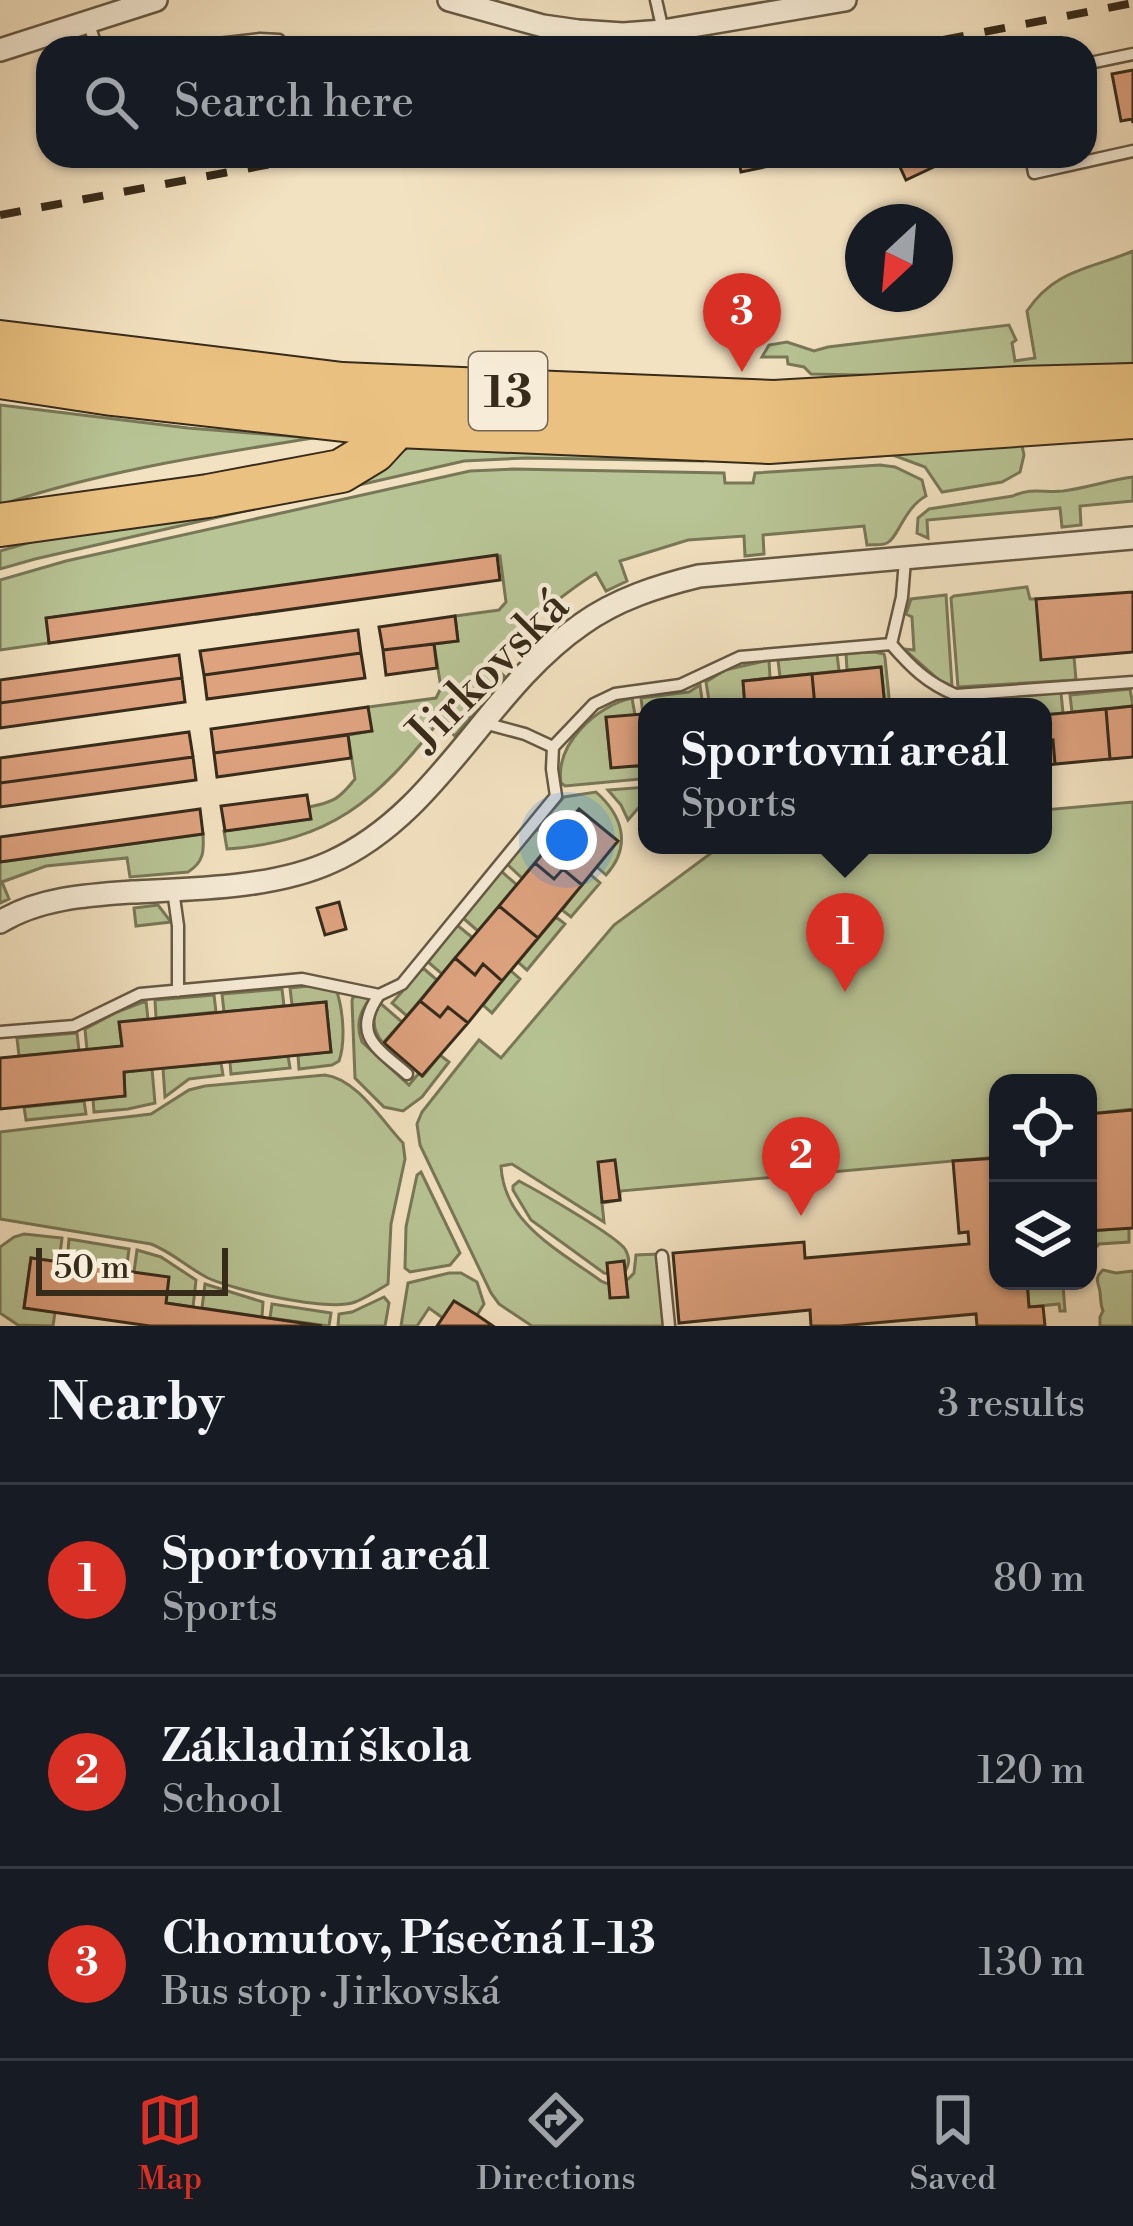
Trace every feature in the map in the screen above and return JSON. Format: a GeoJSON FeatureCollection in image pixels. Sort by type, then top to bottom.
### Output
{"type":"FeatureCollection","features":[{"type":"Feature","properties":{"kind":"highway","name":"13"},"geometry":{"type":"LineString","coordinates":[[0,342],[366,385],[774,402],[1133,385]]}},
{"type":"Feature","properties":{"kind":"highway","name":"13"},"geometry":{"type":"LineString","coordinates":[[0,377],[397,426],[769,442],[1133,417]]}},
{"type":"Feature","properties":{"kind":"highway"},"geometry":{"type":"LineString","coordinates":[[0,525],[208,496],[341,471],[374,451],[397,426]]}},
{"type":"Feature","properties":{"kind":"street"},"geometry":{"type":"LineString","coordinates":[[44,36],[156,0]]}},
{"type":"Feature","properties":{"kind":"street"},"geometry":{"type":"LineString","coordinates":[[449,0],[543,26],[623,34],[845,0]]}},
{"type":"Feature","properties":{"kind":"street"},"geometry":{"type":"LineString","coordinates":[[0,50],[36,39]]}},
{"type":"Feature","properties":{"kind":"street"},"geometry":{"type":"LineString","coordinates":[[1018,388],[1133,374]]}},
{"type":"Feature","properties":{"kind":"street","name":"Jirkovská"},"geometry":{"type":"LineString","coordinates":[[0,922],[72,896],[290,877],[331,862],[389,826],[419,799],[548,652],[578,626],[656,586],[699,576],[1133,538]]}},
{"type":"Feature","properties":{"kind":"lane"},"geometry":{"type":"LineString","coordinates":[[656,0],[663,31]]}},
{"type":"Feature","properties":{"kind":"lane"},"geometry":{"type":"LineString","coordinates":[[88,22],[93,36]]}},
{"type":"Feature","properties":{"kind":"lane"},"geometry":{"type":"LineString","coordinates":[[1097,62],[1133,54]]}},
{"type":"Feature","properties":{"kind":"lane"},"geometry":{"type":"LineString","coordinates":[[1097,159],[1133,151]]}},
{"type":"Feature","properties":{"kind":"lane"},"geometry":{"type":"LineString","coordinates":[[891,644],[902,597],[904,560]]}},
{"type":"Feature","properties":{"kind":"lane"},"geometry":{"type":"LineString","coordinates":[[891,644],[918,674],[956,695],[1133,682]]}},
{"type":"Feature","properties":{"kind":"lane"},"geometry":{"type":"LineString","coordinates":[[406,1074],[371,1042],[365,1026],[369,1009],[379,994],[402,984],[556,796],[553,747],[594,704],[615,694],[680,686],[740,657],[891,644]]}},
{"type":"Feature","properties":{"kind":"lane"},"geometry":{"type":"LineString","coordinates":[[484,723],[553,747]]}},
{"type":"Feature","properties":{"kind":"lane"},"geometry":{"type":"LineString","coordinates":[[173,890],[178,991]]}},
{"type":"Feature","properties":{"kind":"lane"},"geometry":{"type":"LineString","coordinates":[[0,1032],[74,1026],[140,994],[302,979],[379,994]]}},
{"type":"Feature","properties":{"kind":"lane"},"geometry":{"type":"LineString","coordinates":[[662,1256],[669,1326]]}},
{"type":"Feature","properties":{"kind":"green space"},"geometry":{"type":"Polygon","coordinates":[[[1133,251],[1133,363],[961,377],[811,374],[804,367],[788,364],[787,357],[762,357],[769,345],[787,342],[814,351],[1009,325],[1016,340],[1012,343],[1015,361],[1035,358],[1027,311],[1038,297],[1062,278],[1133,251]]]}},
{"type":"Feature","properties":{"kind":"green space"},"geometry":{"type":"Polygon","coordinates":[[[0,405],[313,438],[116,473],[0,505],[0,405]]]}},
{"type":"Feature","properties":{"kind":"green space"},"geometry":{"type":"Polygon","coordinates":[[[1021,441],[1020,472],[1002,482],[942,492],[925,467],[893,455],[790,461],[1021,441]]]}},
{"type":"Feature","properties":{"kind":"green space"},"geometry":{"type":"Polygon","coordinates":[[[482,443],[704,461],[464,461],[0,569],[0,551],[38,540],[351,477],[412,446],[482,443]]]}},
{"type":"Feature","properties":{"kind":"green space"},"geometry":{"type":"Polygon","coordinates":[[[880,465],[922,480],[926,496],[887,543],[867,545],[864,526],[763,535],[764,554],[745,556],[744,536],[688,540],[620,561],[627,581],[606,591],[596,573],[540,614],[489,662],[504,676],[455,736],[439,721],[394,774],[349,812],[295,837],[263,844],[227,849],[224,831],[310,819],[309,807],[345,791],[355,779],[348,735],[371,731],[368,707],[436,698],[441,688],[434,644],[458,641],[455,616],[499,610],[506,602],[500,556],[47,618],[49,643],[0,650],[0,580],[470,471],[724,473],[725,483],[753,483],[755,473],[880,465]]]}},
{"type":"Feature","properties":{"kind":"green space"},"geometry":{"type":"Polygon","coordinates":[[[1133,477],[1133,501],[1080,506],[1081,525],[1062,527],[1060,508],[927,520],[928,538],[917,533],[918,518],[929,509],[1133,477]]]}},
{"type":"Feature","properties":{"kind":"green space"},"geometry":{"type":"Polygon","coordinates":[[[1027,587],[1030,599],[1036,599],[1074,657],[1076,680],[958,687],[951,598],[1027,587]]]}},
{"type":"Feature","properties":{"kind":"green space"},"geometry":{"type":"Polygon","coordinates":[[[946,595],[952,686],[904,649],[914,650],[912,617],[906,614],[911,599],[946,595]]]}},
{"type":"Feature","properties":{"kind":"green space"},"geometry":{"type":"Polygon","coordinates":[[[846,653],[884,654],[889,698],[884,698],[881,668],[847,670],[846,653]]]}},
{"type":"Feature","properties":{"kind":"green space"},"geometry":{"type":"Polygon","coordinates":[[[837,654],[839,671],[780,677],[778,660],[837,654]]]}},
{"type":"Feature","properties":{"kind":"green space"},"geometry":{"type":"Polygon","coordinates":[[[769,660],[770,678],[743,681],[744,698],[709,698],[706,682],[725,670],[769,660]]]}},
{"type":"Feature","properties":{"kind":"green space"},"geometry":{"type":"Polygon","coordinates":[[[700,685],[702,698],[641,698],[689,692],[700,685]]]}},
{"type":"Feature","properties":{"kind":"green space"},"geometry":{"type":"Polygon","coordinates":[[[1130,689],[1133,706],[1072,712],[1070,695],[1130,689]]]}},
{"type":"Feature","properties":{"kind":"green space"},"geometry":{"type":"Polygon","coordinates":[[[1061,693],[1063,713],[1052,714],[1052,698],[1015,695],[1061,693]]]}},
{"type":"Feature","properties":{"kind":"green space"},"geometry":{"type":"Polygon","coordinates":[[[632,698],[635,715],[606,718],[611,767],[638,766],[638,779],[565,786],[561,768],[571,741],[592,718],[632,698]]]}},
{"type":"Feature","properties":{"kind":"green space"},"geometry":{"type":"Polygon","coordinates":[[[638,788],[638,808],[628,820],[621,805],[608,790],[638,788]]]}},
{"type":"Feature","properties":{"kind":"green space"},"geometry":{"type":"Polygon","coordinates":[[[596,792],[613,811],[621,832],[619,853],[606,875],[597,867],[579,810],[556,837],[541,823],[564,797],[596,792]]]}},
{"type":"Feature","properties":{"kind":"green space"},"geometry":{"type":"Polygon","coordinates":[[[1133,802],[1133,1109],[1097,1113],[1097,1074],[989,1074],[989,1158],[620,1191],[620,1200],[602,1203],[604,1222],[512,1164],[501,1166],[504,1186],[523,1220],[601,1281],[623,1282],[634,1273],[636,1255],[659,1254],[663,1326],[532,1326],[499,1304],[420,1145],[417,1124],[479,1040],[501,1058],[614,925],[710,854],[1052,854],[1052,809],[1133,802]]]}},
{"type":"Feature","properties":{"kind":"green space"},"geometry":{"type":"Polygon","coordinates":[[[537,829],[552,842],[522,878],[507,864],[537,829]]]}},
{"type":"Feature","properties":{"kind":"green space"},"geometry":{"type":"Polygon","coordinates":[[[203,834],[202,856],[188,872],[130,877],[127,858],[46,866],[2,882],[9,899],[0,903],[0,862],[203,834]]]}},
{"type":"Feature","properties":{"kind":"green space"},"geometry":{"type":"Polygon","coordinates":[[[501,871],[517,885],[478,931],[463,918],[501,871]]]}},
{"type":"Feature","properties":{"kind":"green space"},"geometry":{"type":"Polygon","coordinates":[[[590,874],[600,883],[571,917],[562,910],[590,874]]]}},
{"type":"Feature","properties":{"kind":"green space"},"geometry":{"type":"Polygon","coordinates":[[[158,905],[171,922],[136,926],[134,908],[158,905]]]}},
{"type":"Feature","properties":{"kind":"green space"},"geometry":{"type":"Polygon","coordinates":[[[556,917],[565,924],[527,970],[518,962],[556,917]]]}},
{"type":"Feature","properties":{"kind":"green space"},"geometry":{"type":"Polygon","coordinates":[[[457,925],[473,938],[442,974],[428,962],[457,925]]]}},
{"type":"Feature","properties":{"kind":"green space"},"geometry":{"type":"Polygon","coordinates":[[[423,968],[437,980],[407,1016],[392,1003],[423,968]]]}},
{"type":"Feature","properties":{"kind":"green space"},"geometry":{"type":"Polygon","coordinates":[[[510,970],[520,979],[492,1013],[483,1005],[510,970]]]}},
{"type":"Feature","properties":{"kind":"green space"},"geometry":{"type":"Polygon","coordinates":[[[290,988],[336,989],[342,1044],[339,1061],[299,1069],[298,1055],[331,1052],[326,1002],[292,1005],[290,988]]]}},
{"type":"Feature","properties":{"kind":"green space"},"geometry":{"type":"Polygon","coordinates":[[[282,989],[284,1006],[224,1012],[222,994],[282,989]]]}},
{"type":"Feature","properties":{"kind":"green space"},"geometry":{"type":"Polygon","coordinates":[[[214,995],[216,1012],[156,1018],[155,1000],[214,995]]]}},
{"type":"Feature","properties":{"kind":"green space"},"geometry":{"type":"Polygon","coordinates":[[[371,997],[360,1018],[362,1042],[409,1085],[440,1055],[449,1062],[422,1097],[403,1111],[384,1107],[355,1078],[352,1001],[371,997]]]}},
{"type":"Feature","properties":{"kind":"green space"},"geometry":{"type":"Polygon","coordinates":[[[146,1001],[148,1019],[119,1022],[122,1046],[87,1050],[85,1029],[146,1001]]]}},
{"type":"Feature","properties":{"kind":"green space"},"geometry":{"type":"Polygon","coordinates":[[[380,1003],[402,1022],[383,1043],[374,1024],[380,1003]]]}},
{"type":"Feature","properties":{"kind":"green space"},"geometry":{"type":"Polygon","coordinates":[[[77,1033],[79,1051],[19,1056],[17,1038],[77,1033]]]}},
{"type":"Feature","properties":{"kind":"green space"},"geometry":{"type":"Polygon","coordinates":[[[288,1056],[290,1068],[231,1074],[230,1062],[288,1056]]]}},
{"type":"Feature","properties":{"kind":"green space"},"geometry":{"type":"Polygon","coordinates":[[[221,1063],[223,1075],[189,1079],[165,1097],[163,1068],[221,1063]]]}},
{"type":"Feature","properties":{"kind":"green space"},"geometry":{"type":"Polygon","coordinates":[[[152,1069],[155,1103],[94,1112],[93,1099],[125,1096],[124,1072],[152,1069]]]}},
{"type":"Feature","properties":{"kind":"green space"},"geometry":{"type":"Polygon","coordinates":[[[325,1075],[358,1092],[403,1143],[405,1159],[391,1224],[388,1284],[359,1300],[324,1304],[259,1294],[208,1278],[151,1244],[0,1219],[0,1132],[151,1114],[189,1090],[205,1086],[325,1075]]]}},
{"type":"Feature","properties":{"kind":"green space"},"geometry":{"type":"Polygon","coordinates":[[[84,1101],[86,1114],[26,1120],[24,1107],[84,1101]]]}},
{"type":"Feature","properties":{"kind":"green space"},"geometry":{"type":"Polygon","coordinates":[[[421,1172],[460,1253],[450,1265],[410,1272],[405,1268],[406,1227],[421,1172]]]}},
{"type":"Feature","properties":{"kind":"green space"},"geometry":{"type":"Polygon","coordinates":[[[519,1181],[618,1242],[629,1259],[623,1275],[604,1273],[531,1220],[513,1190],[519,1181]]]}},
{"type":"Feature","properties":{"kind":"green space"},"geometry":{"type":"Polygon","coordinates":[[[1129,1228],[1129,1242],[1097,1246],[1097,1230],[1129,1228]]]}},
{"type":"Feature","properties":{"kind":"green space"},"geometry":{"type":"Polygon","coordinates":[[[24,1234],[62,1238],[59,1262],[31,1258],[24,1307],[55,1312],[53,1326],[18,1325],[0,1313],[0,1247],[24,1234]]]}},
{"type":"Feature","properties":{"kind":"green space"},"geometry":{"type":"Polygon","coordinates":[[[69,1239],[129,1249],[126,1272],[67,1263],[69,1239]]]}},
{"type":"Feature","properties":{"kind":"green space"},"geometry":{"type":"Polygon","coordinates":[[[137,1250],[161,1257],[196,1280],[193,1307],[166,1303],[134,1272],[137,1250]]]}},
{"type":"Feature","properties":{"kind":"green space"},"geometry":{"type":"Polygon","coordinates":[[[1103,1270],[1133,1271],[1133,1326],[1100,1326],[1103,1311],[1097,1279],[1103,1270]]]}},
{"type":"Feature","properties":{"kind":"green space"},"geometry":{"type":"Polygon","coordinates":[[[461,1273],[477,1282],[484,1304],[477,1315],[454,1301],[443,1318],[429,1308],[417,1326],[401,1326],[408,1283],[461,1273]]]}},
{"type":"Feature","properties":{"kind":"green space"},"geometry":{"type":"Polygon","coordinates":[[[205,1284],[263,1302],[262,1317],[202,1308],[205,1284]]]}},
{"type":"Feature","properties":{"kind":"green space"},"geometry":{"type":"Polygon","coordinates":[[[1028,1290],[1063,1290],[1065,1311],[1060,1311],[1059,1304],[1029,1307],[1028,1290]]]}},
{"type":"Feature","properties":{"kind":"green space"},"geometry":{"type":"Polygon","coordinates":[[[384,1297],[389,1303],[385,1326],[338,1326],[339,1314],[384,1297]]]}},
{"type":"Feature","properties":{"kind":"green space"},"geometry":{"type":"Polygon","coordinates":[[[272,1304],[331,1313],[329,1326],[270,1318],[272,1304]]]}},
{"type":"Feature","properties":{"kind":"building"},"geometry":{"type":"Polygon","coordinates":[[[1133,70],[1133,123],[1132,119],[1121,121],[1112,74],[1133,70]]]}},
{"type":"Feature","properties":{"kind":"building"},"geometry":{"type":"Polygon","coordinates":[[[900,168],[932,168],[906,180],[900,168]]]}},
{"type":"Feature","properties":{"kind":"building"},"geometry":{"type":"Polygon","coordinates":[[[497,555],[500,580],[49,643],[46,618],[497,555]]]}},
{"type":"Feature","properties":{"kind":"building"},"geometry":{"type":"Polygon","coordinates":[[[1133,592],[1133,652],[1041,660],[1036,599],[1133,592]]]}},
{"type":"Feature","properties":{"kind":"building"},"geometry":{"type":"Polygon","coordinates":[[[455,616],[458,641],[383,650],[379,627],[455,616]]]}},
{"type":"Feature","properties":{"kind":"building"},"geometry":{"type":"Polygon","coordinates":[[[358,630],[361,653],[204,675],[200,651],[358,630]]]}},
{"type":"Feature","properties":{"kind":"building"},"geometry":{"type":"Polygon","coordinates":[[[434,644],[437,668],[386,675],[383,650],[434,644]]]}},
{"type":"Feature","properties":{"kind":"building"},"geometry":{"type":"Polygon","coordinates":[[[361,653],[365,678],[207,699],[204,675],[361,653]]]}},
{"type":"Feature","properties":{"kind":"building"},"geometry":{"type":"Polygon","coordinates":[[[179,655],[182,678],[0,703],[0,680],[179,655]]]}},
{"type":"Feature","properties":{"kind":"building"},"geometry":{"type":"Polygon","coordinates":[[[881,667],[884,698],[814,698],[812,674],[881,667]]]}},
{"type":"Feature","properties":{"kind":"building"},"geometry":{"type":"Polygon","coordinates":[[[812,674],[814,698],[744,698],[743,681],[812,674]]]}},
{"type":"Feature","properties":{"kind":"building"},"geometry":{"type":"Polygon","coordinates":[[[182,678],[185,702],[0,728],[0,703],[182,678]]]}},
{"type":"Feature","properties":{"kind":"building"},"geometry":{"type":"Polygon","coordinates":[[[1133,706],[1133,757],[1110,759],[1106,709],[1133,706]]]}},
{"type":"Feature","properties":{"kind":"building"},"geometry":{"type":"Polygon","coordinates":[[[368,707],[372,731],[214,753],[211,729],[368,707]]]}},
{"type":"Feature","properties":{"kind":"building"},"geometry":{"type":"Polygon","coordinates":[[[1106,709],[1110,759],[1055,764],[1052,714],[1106,709]]]}},
{"type":"Feature","properties":{"kind":"building"},"geometry":{"type":"Polygon","coordinates":[[[638,715],[638,766],[611,768],[606,717],[638,715]]]}},
{"type":"Feature","properties":{"kind":"building"},"geometry":{"type":"Polygon","coordinates":[[[189,732],[193,757],[0,783],[0,758],[189,732]]]}},
{"type":"Feature","properties":{"kind":"building"},"geometry":{"type":"Polygon","coordinates":[[[348,735],[351,758],[217,777],[214,753],[348,735]]]}},
{"type":"Feature","properties":{"kind":"building"},"geometry":{"type":"Polygon","coordinates":[[[193,757],[196,780],[0,807],[0,783],[193,757]]]}},
{"type":"Feature","properties":{"kind":"building"},"geometry":{"type":"Polygon","coordinates":[[[307,795],[311,819],[225,831],[221,806],[307,795]]]}},
{"type":"Feature","properties":{"kind":"building"},"geometry":{"type":"Polygon","coordinates":[[[200,809],[203,834],[0,862],[0,837],[200,809]]]}},
{"type":"Feature","properties":{"kind":"building"},"geometry":{"type":"Polygon","coordinates":[[[579,809],[618,841],[582,885],[563,869],[554,879],[535,863],[579,809]]]}},
{"type":"Feature","properties":{"kind":"building"},"geometry":{"type":"Polygon","coordinates":[[[535,863],[554,879],[563,869],[582,885],[538,938],[499,906],[535,863]]]}},
{"type":"Feature","properties":{"kind":"building"},"geometry":{"type":"Polygon","coordinates":[[[339,902],[346,929],[325,935],[317,908],[339,902]]]}},
{"type":"Feature","properties":{"kind":"building"},"geometry":{"type":"Polygon","coordinates":[[[499,906],[538,938],[502,981],[483,964],[475,975],[455,958],[499,906]]]}},
{"type":"Feature","properties":{"kind":"building"},"geometry":{"type":"Polygon","coordinates":[[[455,958],[475,975],[483,964],[502,981],[468,1023],[448,1007],[440,1017],[420,1001],[455,958]]]}},
{"type":"Feature","properties":{"kind":"building"},"geometry":{"type":"Polygon","coordinates":[[[420,1001],[440,1017],[448,1007],[468,1023],[422,1076],[384,1043],[420,1001]]]}},
{"type":"Feature","properties":{"kind":"building"},"geometry":{"type":"Polygon","coordinates":[[[326,1002],[331,1052],[124,1072],[125,1096],[0,1109],[0,1058],[122,1046],[119,1022],[326,1002]]]}},
{"type":"Feature","properties":{"kind":"building"},"geometry":{"type":"Polygon","coordinates":[[[1133,1110],[1133,1228],[1097,1230],[1097,1113],[1133,1110]]]}},
{"type":"Feature","properties":{"kind":"building"},"geometry":{"type":"Polygon","coordinates":[[[989,1159],[989,1290],[1028,1290],[1029,1307],[1043,1306],[1045,1326],[977,1326],[976,1314],[811,1326],[810,1310],[679,1323],[673,1253],[804,1242],[805,1258],[969,1244],[968,1232],[959,1233],[953,1161],[989,1159]]]}},
{"type":"Feature","properties":{"kind":"building"},"geometry":{"type":"Polygon","coordinates":[[[615,1160],[620,1200],[602,1202],[598,1162],[615,1160]]]}},
{"type":"Feature","properties":{"kind":"building"},"geometry":{"type":"Polygon","coordinates":[[[31,1258],[169,1277],[166,1303],[322,1326],[150,1326],[24,1308],[31,1258]]]}},
{"type":"Feature","properties":{"kind":"building"},"geometry":{"type":"Polygon","coordinates":[[[624,1261],[628,1297],[610,1298],[607,1263],[624,1261]]]}},
{"type":"Feature","properties":{"kind":"building"},"geometry":{"type":"Polygon","coordinates":[[[454,1301],[477,1315],[493,1326],[437,1326],[454,1301]]]}},
{"type":"Feature","properties":{"kind":"railway"},"geometry":{"type":"LineString","coordinates":[[964,36],[1133,3]]}},
{"type":"Feature","properties":{"kind":"railway"},"geometry":{"type":"LineString","coordinates":[[0,215],[250,168]]}},
{"type":"Feature","properties":{"kind":"place","name":"Chomutov, Písečná I-13"},"geometry":{"type":"Point","coordinates":[742,372]}},
{"type":"Feature","properties":{"kind":"place","name":"Sportovní areál"},"geometry":{"type":"Point","coordinates":[845,992]}},
{"type":"Feature","properties":{"kind":"place","name":"Základní škola"},"geometry":{"type":"Point","coordinates":[801,1216]}}]}
